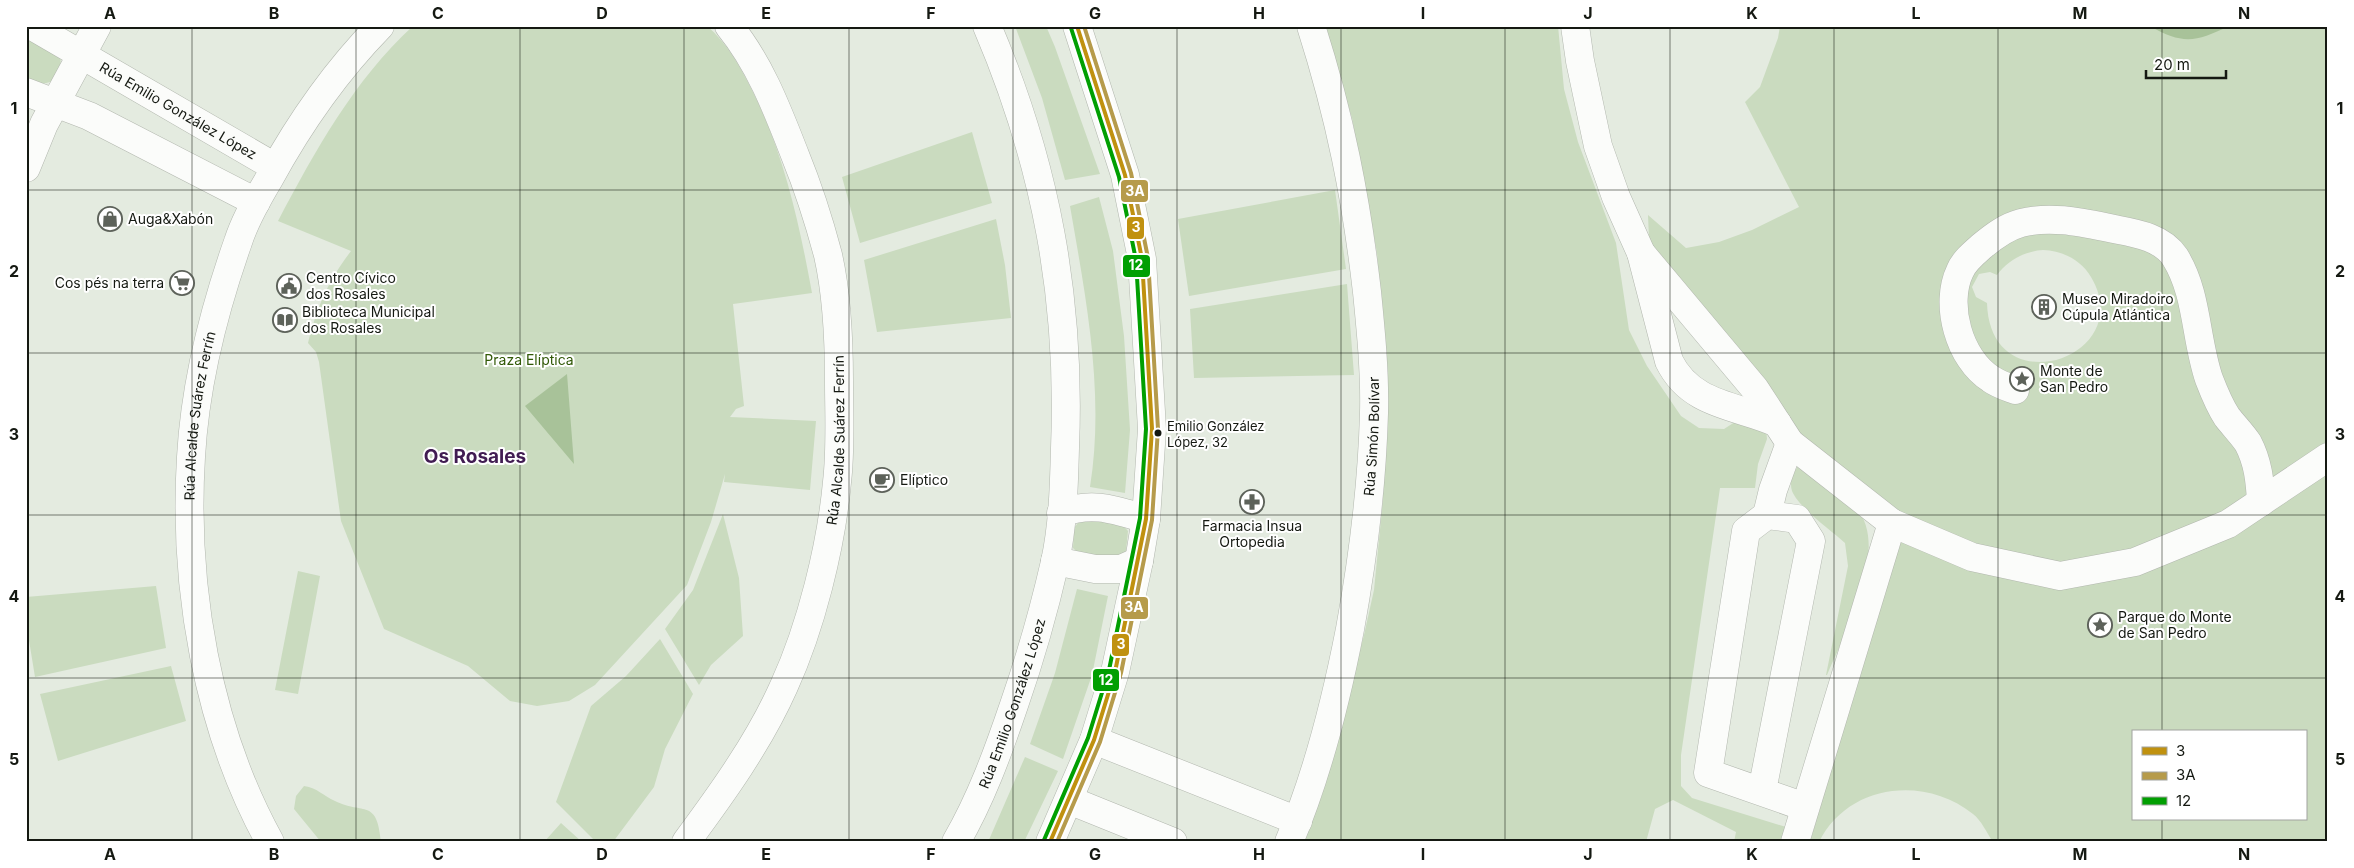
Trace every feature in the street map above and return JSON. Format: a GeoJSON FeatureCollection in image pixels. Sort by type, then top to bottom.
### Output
{"type":"FeatureCollection","features":[{"type":"Feature","properties":{"kind":"street","name":"Rúa Emilio González López"},"geometry":{"type":"LineString","coordinates":[[32,26],[81,52],[111,74],[275,167]]}},
{"type":"Feature","properties":{"kind":"street"},"geometry":{"type":"LineString","coordinates":[[26,168],[55,102],[96,26]]}},
{"type":"Feature","properties":{"kind":"street","name":"Rúa Alcalde Suárez Ferrín"},"geometry":{"type":"LineString","coordinates":[[270,842],[252,811],[219,715],[194,585],[190,503],[191,457],[195,421],[210,336],[238,241],[256,202],[295,133],[344,67],[380,26]]}},
{"type":"Feature","properties":{"kind":"street","name":"Rúa Alcalde Suárez Ferrín"},"geometry":{"type":"LineString","coordinates":[[686,842],[727,787],[765,726],[785,686],[822,574],[837,482],[839,343],[828,256],[804,177],[770,92],[745,45],[729,26]]}},
{"type":"Feature","properties":{"kind":"street","name":"Rúa Emilio González López"},"geometry":{"type":"LineString","coordinates":[[956,842],[982,788],[1025,674],[1055,561],[1061,513],[1067,391],[1060,282],[1044,194],[1006,69],[987,26]]}},
{"type":"Feature","properties":{"kind":"street"},"geometry":{"type":"LineString","coordinates":[[1050,842],[1094,740],[1115,672],[1146,520],[1152,429],[1142,259],[1126,175],[1077,26]]}},
{"type":"Feature","properties":{"kind":"street","name":"Rúa Simón Bolívar"},"geometry":{"type":"LineString","coordinates":[[1293,832],[1318,761],[1340,678],[1356,593],[1368,509],[1374,412],[1371,331],[1359,220],[1348,156],[1331,89],[1311,26]]}},
{"type":"Feature","properties":{"kind":"street"},"geometry":{"type":"LineString","coordinates":[[1575,26],[1580,61],[1598,146],[1616,197],[1641,253],[1670,361],[1676,374],[1696,393],[1713,401],[1757,414],[1783,433],[1892,523],[1972,557],[2060,576],[2134,562],[2228,524],[2328,456]]}},
{"type":"Feature","properties":{"kind":"street"},"geometry":{"type":"LineString","coordinates":[[26,92],[89,116],[256,202]]}},
{"type":"Feature","properties":{"kind":"street"},"geometry":{"type":"LineString","coordinates":[[2015,390],[1990,379],[1975,364],[1958,333],[1954,285],[1960,269],[1972,254],[2002,231],[2019,223],[2036,220],[2075,221],[2137,234],[2162,244],[2174,255],[2193,296],[2204,364],[2216,399],[2248,443],[2256,463],[2262,502]]}},
{"type":"Feature","properties":{"kind":"street"},"geometry":{"type":"LineString","coordinates":[[1641,253],[1755,389],[1783,433],[1767,515],[1746,531],[1708,773],[1805,807]]}},
{"type":"Feature","properties":{"kind":"street"},"geometry":{"type":"LineString","coordinates":[[1061,513],[1078,506],[1102,507],[1146,520]]}},
{"type":"Feature","properties":{"kind":"street"},"geometry":{"type":"LineString","coordinates":[[1762,791],[1811,541],[1797,519],[1767,515]]}},
{"type":"Feature","properties":{"kind":"street"},"geometry":{"type":"LineString","coordinates":[[1795,842],[1892,523]]}},
{"type":"Feature","properties":{"kind":"street"},"geometry":{"type":"LineString","coordinates":[[1055,561],[1095,568],[1121,569],[1139,561]]}},
{"type":"Feature","properties":{"kind":"street"},"geometry":{"type":"LineString","coordinates":[[1094,740],[1293,832]]}},
{"type":"Feature","properties":{"kind":"street"},"geometry":{"type":"LineString","coordinates":[[1069,800],[1173,842]]}},
{"type":"Feature","properties":{"kind":"green space","name":"Praza Elíptica"},"geometry":{"type":"Polygon","coordinates":[[[413,26],[707,26],[727,47],[763,113],[773,137],[796,214],[812,293],[733,304],[744,406],[736,409],[730,417],[816,421],[810,490],[724,482],[725,474],[711,522],[687,585],[595,685],[569,701],[537,706],[510,701],[468,666],[384,629],[341,521],[319,362],[316,352],[308,343],[324,295],[351,251],[278,221],[321,143],[354,93],[372,69],[413,26]]]}},
{"type":"Feature","properties":{"kind":"green space"},"geometry":{"type":"Polygon","coordinates":[[[1015,26],[1046,26],[1100,174],[1065,180],[1042,98],[1015,26]]]}},
{"type":"Feature","properties":{"kind":"green space"},"geometry":{"type":"Polygon","coordinates":[[[1324,26],[1558,26],[1564,89],[1578,142],[1616,243],[1629,330],[1647,366],[1681,416],[1699,428],[1724,429],[1738,420],[1766,428],[1767,439],[1758,464],[1755,488],[1720,488],[1681,755],[1681,786],[1692,798],[1786,827],[1782,842],[1734,842],[1736,832],[1673,800],[1655,809],[1646,842],[1303,842],[1322,795],[1374,590],[1383,499],[1386,383],[1377,253],[1352,118],[1324,26]]]}},
{"type":"Feature","properties":{"kind":"green space","name":"Parque do Monte de San Pedro"},"geometry":{"type":"Polygon","coordinates":[[[1780,26],[2328,26],[2328,842],[1993,842],[1976,817],[1954,802],[1932,794],[1910,790],[1868,797],[1848,808],[1832,823],[1819,842],[1810,842],[1904,518],[1805,442],[1663,265],[1649,239],[1648,215],[1686,248],[1719,242],[1752,230],[1799,207],[1745,102],[1760,87],[1778,38],[1780,26]],[[2050,251],[2030,252],[2017,257],[1997,275],[1990,272],[1979,274],[1972,287],[1976,297],[1987,303],[1994,335],[2011,354],[2034,362],[2058,359],[2080,348],[2095,330],[2100,306],[2091,277],[2087,271],[2077,261],[2064,254],[2050,251]]]}},
{"type":"Feature","properties":{"kind":"green space"},"geometry":{"type":"Polygon","coordinates":[[[26,36],[60,54],[60,70],[57,76],[48,83],[34,82],[26,79],[26,36]]]}},
{"type":"Feature","properties":{"kind":"green space"},"geometry":{"type":"Polygon","coordinates":[[[972,132],[992,203],[860,243],[842,177],[972,132]]]}},
{"type":"Feature","properties":{"kind":"green space"},"geometry":{"type":"Polygon","coordinates":[[[1335,190],[1346,269],[1189,296],[1178,219],[1335,190]]]}},
{"type":"Feature","properties":{"kind":"green space"},"geometry":{"type":"Polygon","coordinates":[[[1099,197],[1113,251],[1124,336],[1130,430],[1125,493],[1090,487],[1095,417],[1092,346],[1070,206],[1099,197]]]}},
{"type":"Feature","properties":{"kind":"green space"},"geometry":{"type":"Polygon","coordinates":[[[996,219],[1005,265],[1011,318],[877,332],[864,260],[996,219]]]}},
{"type":"Feature","properties":{"kind":"green space"},"geometry":{"type":"Polygon","coordinates":[[[1347,284],[1354,375],[1194,378],[1190,309],[1347,284]]]}},
{"type":"Feature","properties":{"kind":"green space"},"geometry":{"type":"Polygon","coordinates":[[[1798,466],[1834,489],[1854,506],[1865,522],[1869,542],[1862,589],[1827,675],[1848,566],[1845,543],[1796,498],[1792,491],[1791,481],[1798,466]]]}},
{"type":"Feature","properties":{"kind":"green space"},"geometry":{"type":"Polygon","coordinates":[[[723,514],[739,578],[743,636],[711,665],[699,685],[665,629],[693,590],[723,514]]]}},
{"type":"Feature","properties":{"kind":"green space"},"geometry":{"type":"Polygon","coordinates":[[[1081,519],[1121,523],[1128,531],[1126,551],[1118,559],[1082,557],[1073,548],[1074,528],[1081,519]]]}},
{"type":"Feature","properties":{"kind":"green space"},"geometry":{"type":"Polygon","coordinates":[[[298,571],[320,576],[298,694],[275,690],[298,571]]]}},
{"type":"Feature","properties":{"kind":"green space"},"geometry":{"type":"Polygon","coordinates":[[[156,586],[166,648],[35,677],[26,622],[26,597],[156,586]]]}},
{"type":"Feature","properties":{"kind":"green space"},"geometry":{"type":"Polygon","coordinates":[[[1077,589],[1108,596],[1092,675],[1063,759],[1030,744],[1055,673],[1077,589]]]}},
{"type":"Feature","properties":{"kind":"green space"},"geometry":{"type":"Polygon","coordinates":[[[660,639],[693,694],[665,749],[654,787],[613,842],[596,842],[556,802],[591,706],[626,676],[660,639]]]}},
{"type":"Feature","properties":{"kind":"green space"},"geometry":{"type":"Polygon","coordinates":[[[171,666],[186,721],[58,761],[40,694],[171,666]]]}},
{"type":"Feature","properties":{"kind":"green space"},"geometry":{"type":"Polygon","coordinates":[[[1025,757],[1058,771],[1024,842],[988,842],[1025,757]]]}},
{"type":"Feature","properties":{"kind":"green space"},"geometry":{"type":"Polygon","coordinates":[[[304,786],[313,788],[345,805],[372,813],[379,828],[381,842],[321,842],[294,809],[296,796],[304,786]]]}},
{"type":"Feature","properties":{"kind":"green space"},"geometry":{"type":"Polygon","coordinates":[[[561,823],[582,842],[544,842],[561,823]]]}},
{"type":"Feature","properties":{"kind":"shaded area"},"geometry":{"type":"Polygon","coordinates":[[[2150,26],[2229,26],[2198,38],[2181,39],[2150,26]]]}},
{"type":"Feature","properties":{"kind":"shaded area"},"geometry":{"type":"Polygon","coordinates":[[[567,374],[574,464],[525,406],[567,374]]]}},
{"type":"Feature","properties":{"kind":"transit line","name":"3"},"geometry":{"type":"LineString","coordinates":[[1050,842],[1094,740],[1115,672],[1146,519],[1152,429],[1142,259],[1125,175],[1077,26]]}},
{"type":"Feature","properties":{"kind":"transit line","name":"3A"},"geometry":{"type":"LineString","coordinates":[[1057,842],[1100,742],[1121,673],[1152,520],[1158,429],[1148,258],[1131,173],[1084,26]]}},
{"type":"Feature","properties":{"kind":"transit line","name":"12"},"geometry":{"type":"LineString","coordinates":[[1044,840],[1088,738],[1109,670],[1140,518],[1146,429],[1136,260],[1119,177],[1071,28]]}},
{"type":"Feature","properties":{"kind":"place","name":"Auga&Xabón"},"geometry":{"type":"Point","coordinates":[110,219]}},
{"type":"Feature","properties":{"kind":"place","name":"Cos pés na terra"},"geometry":{"type":"Point","coordinates":[182,283]}},
{"type":"Feature","properties":{"kind":"place","name":"Centro Cívico dos Rosales"},"geometry":{"type":"Point","coordinates":[289,286]}},
{"type":"Feature","properties":{"kind":"place","name":"Museo Miradoiro Cúpula Atlántica"},"geometry":{"type":"Point","coordinates":[2044,307]}},
{"type":"Feature","properties":{"kind":"place","name":"Biblioteca Municipal dos Rosales"},"geometry":{"type":"Point","coordinates":[285,320]}},
{"type":"Feature","properties":{"kind":"place","name":"Monte de San Pedro"},"geometry":{"type":"Point","coordinates":[2022,379]}},
{"type":"Feature","properties":{"kind":"place","name":"Emilio González López, 32"},"geometry":{"type":"Point","coordinates":[1158,433]}},
{"type":"Feature","properties":{"kind":"place","name":"Elíptico"},"geometry":{"type":"Point","coordinates":[882,480]}},
{"type":"Feature","properties":{"kind":"place","name":"Farmacia Insua Ortopedia"},"geometry":{"type":"Point","coordinates":[1252,502]}},
{"type":"Feature","properties":{"kind":"place","name":"Parque do Monte de San Pedro"},"geometry":{"type":"Point","coordinates":[2100,625]}},
{"type":"Feature","properties":{"kind":"district","name":"Os Rosales"},"geometry":{"type":"Point","coordinates":[475,456]}}]}
